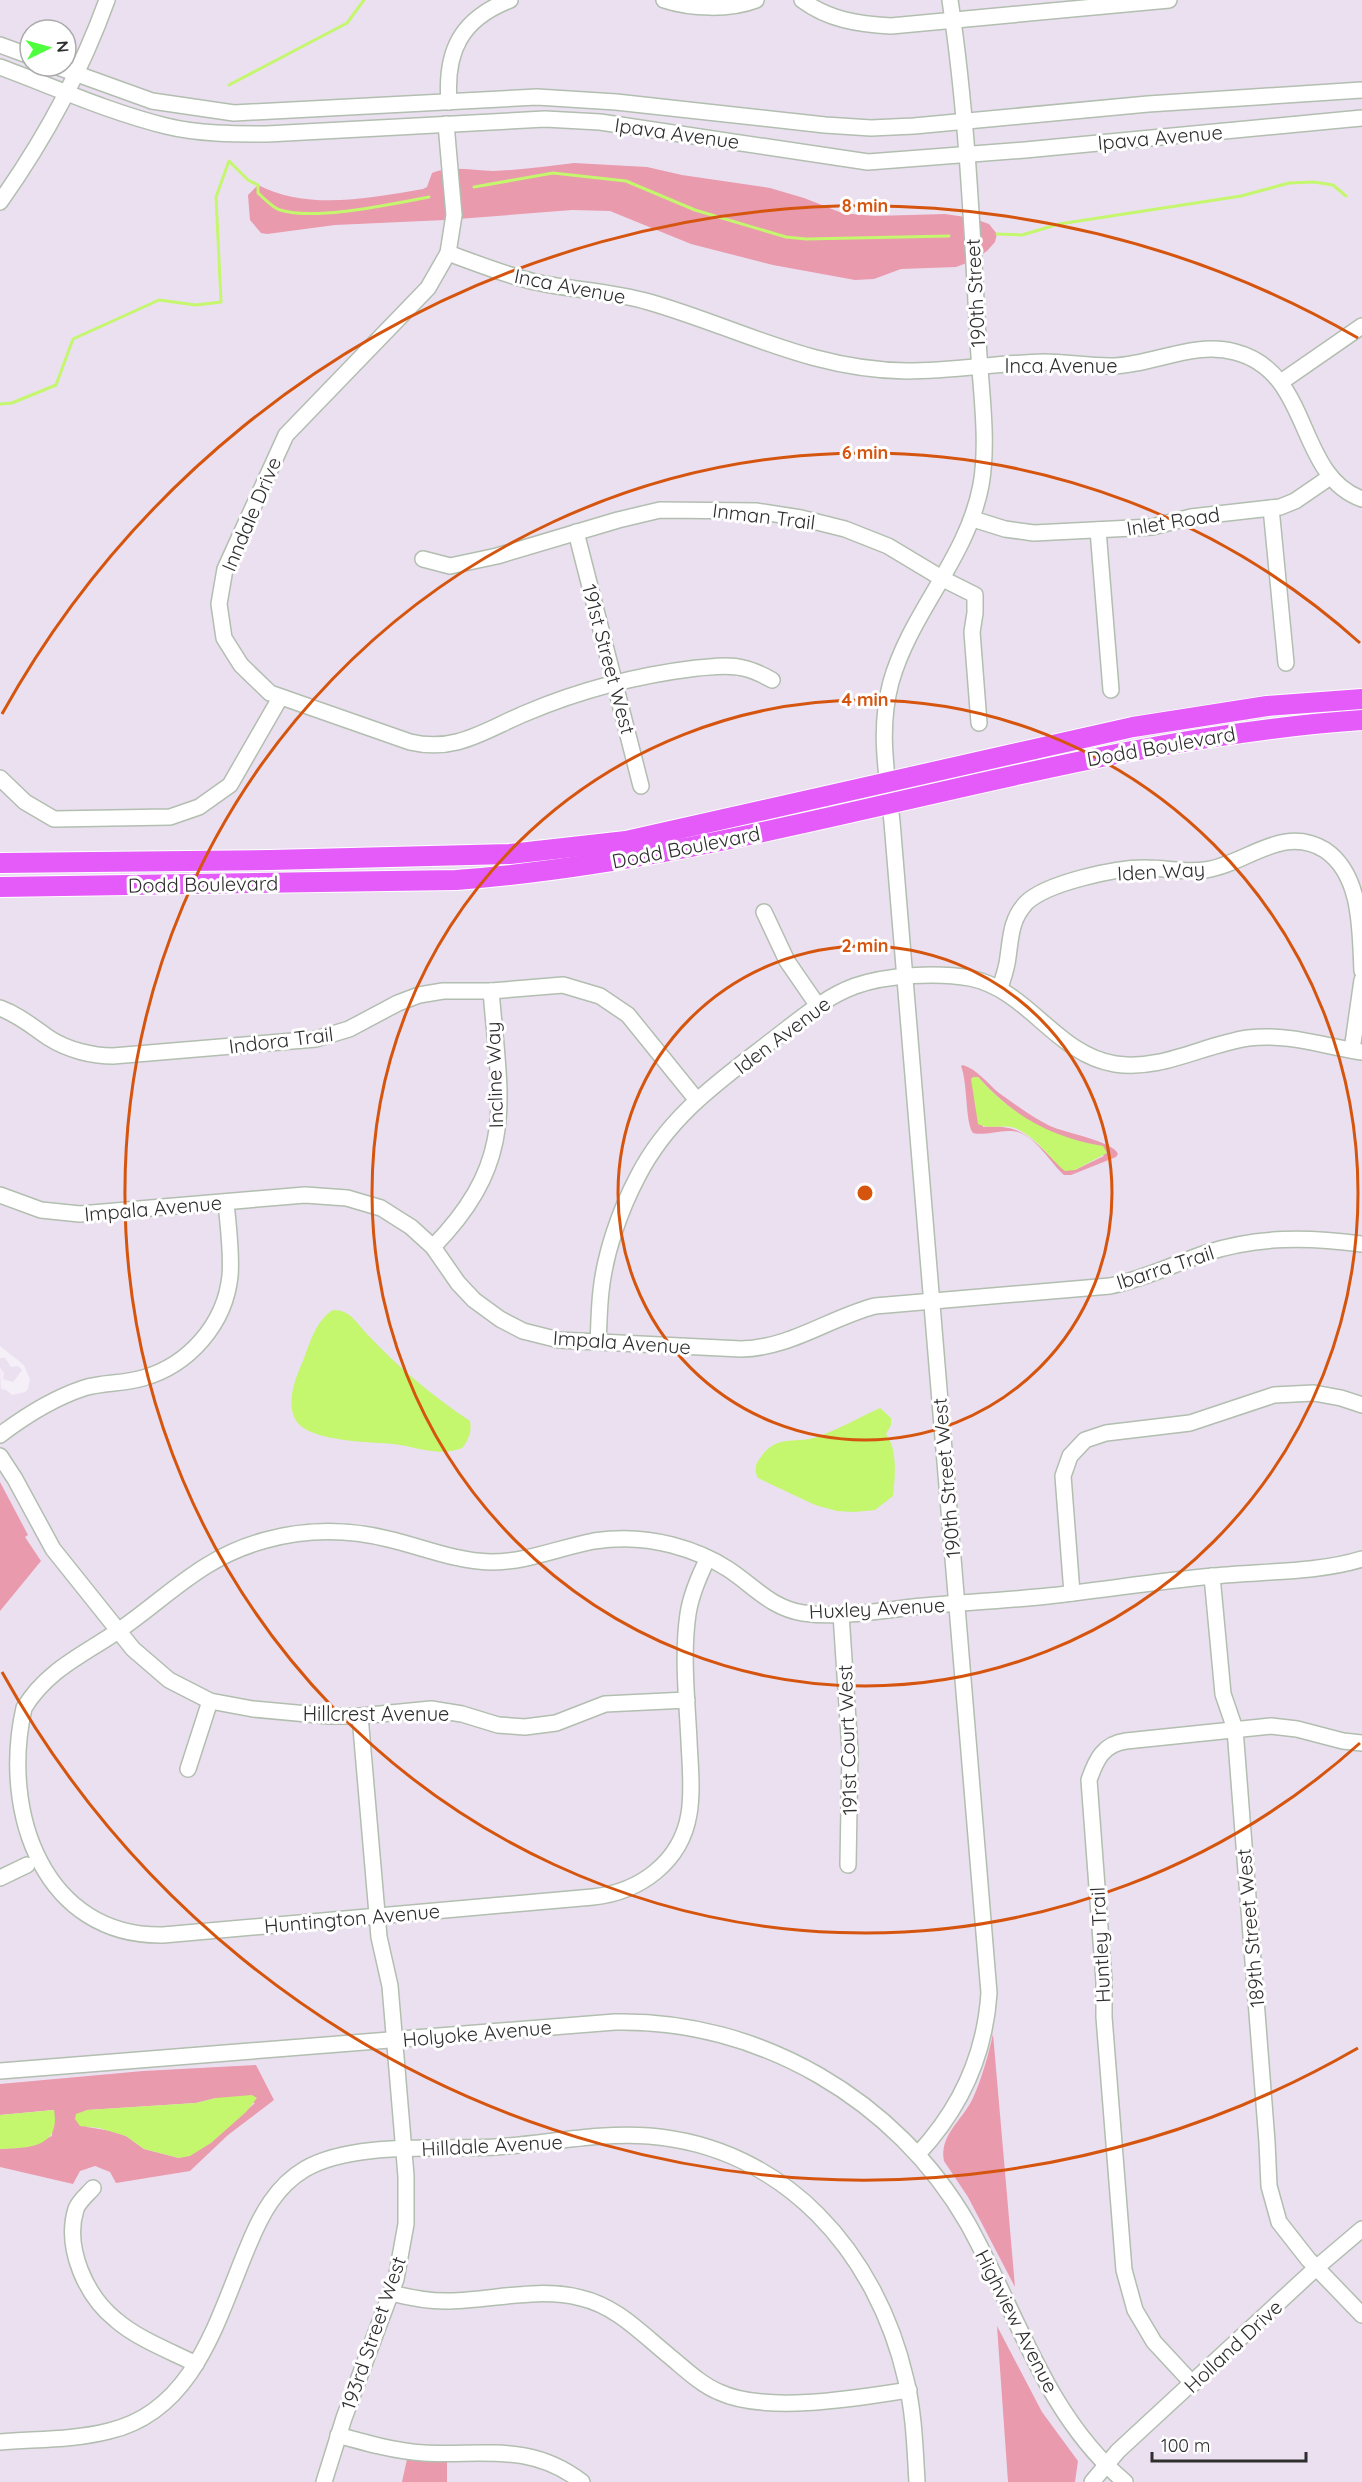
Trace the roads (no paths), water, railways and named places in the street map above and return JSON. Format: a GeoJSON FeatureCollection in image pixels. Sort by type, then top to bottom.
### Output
{"type":"FeatureCollection","features":[{"type":"Feature","properties":{"kind":"main road","name":"Dodd Boulevard"},"geometry":{"type":"LineString","coordinates":[[0,863],[270,861],[510,854],[654,836],[1133,727],[1268,706],[1362,699]]}},
{"type":"Feature","properties":{"kind":"main road","name":"Dodd Boulevard"},"geometry":{"type":"LineString","coordinates":[[0,887],[456,880],[584,867],[679,850],[890,805],[1136,749],[1276,727],[1362,720]]}},
{"type":"Feature","properties":{"kind":"street"},"geometry":{"type":"LineString","coordinates":[[78,69],[107,0]]}},
{"type":"Feature","properties":{"kind":"street"},"geometry":{"type":"LineString","coordinates":[[449,102],[450,62],[463,33],[486,10],[510,0]]}},
{"type":"Feature","properties":{"kind":"street"},"geometry":{"type":"LineString","coordinates":[[664,0],[682,4],[724,6],[737,6],[756,0]]}},
{"type":"Feature","properties":{"kind":"street"},"geometry":{"type":"LineString","coordinates":[[802,0],[824,14],[862,24],[910,26],[1058,5],[1169,0]]}},
{"type":"Feature","properties":{"kind":"street","name":"190th Street"},"geometry":{"type":"LineString","coordinates":[[887,784],[884,730],[892,680],[907,642],[943,579],[973,519],[982,481],[979,367],[965,121],[950,0]]}},
{"type":"Feature","properties":{"kind":"street"},"geometry":{"type":"LineString","coordinates":[[0,45],[18,52]]}},
{"type":"Feature","properties":{"kind":"street","name":"Ipava Avenue"},"geometry":{"type":"LineString","coordinates":[[0,67],[168,127],[238,134],[545,119],[600,122],[868,162],[1362,118]]}},
{"type":"Feature","properties":{"kind":"street","name":"Ipava Avenue"},"geometry":{"type":"LineString","coordinates":[[78,75],[152,101],[234,113],[537,97],[616,102],[871,128],[915,126],[1148,104],[1362,90]]}},
{"type":"Feature","properties":{"kind":"street"},"geometry":{"type":"LineString","coordinates":[[0,202],[39,142],[74,78]]}},
{"type":"Feature","properties":{"kind":"street","name":"Inndale Drive"},"geometry":{"type":"LineString","coordinates":[[446,124],[454,214],[448,253],[428,288],[286,435],[225,569],[219,604],[224,638],[241,665],[270,693],[280,698],[410,742],[447,745],[478,735],[542,706],[616,683],[669,671],[720,666],[744,668],[772,680]]}},
{"type":"Feature","properties":{"kind":"street","name":"Inca Avenue"},"geometry":{"type":"LineString","coordinates":[[448,253],[534,282],[648,301],[809,358],[860,369],[909,371],[1045,362],[1115,366],[1192,351],[1223,349],[1252,358],[1281,382],[1293,400],[1330,477],[1342,490],[1362,499]]}},
{"type":"Feature","properties":{"kind":"street"},"geometry":{"type":"LineString","coordinates":[[1281,382],[1362,326]]}},
{"type":"Feature","properties":{"kind":"street","name":"Inlet Road"},"geometry":{"type":"LineString","coordinates":[[973,519],[1020,532],[1152,527],[1191,517],[1271,508],[1295,501],[1330,477]]}},
{"type":"Feature","properties":{"kind":"street"},"geometry":{"type":"LineString","coordinates":[[1271,508],[1286,663]]}},
{"type":"Feature","properties":{"kind":"street","name":"Inman Trail"},"geometry":{"type":"LineString","coordinates":[[423,559],[450,566],[497,556],[660,510],[756,511],[801,518],[845,529],[888,546],[943,579]]}},
{"type":"Feature","properties":{"kind":"street"},"geometry":{"type":"LineString","coordinates":[[1098,530],[1111,690]]}},
{"type":"Feature","properties":{"kind":"street","name":"191st Street West"},"geometry":{"type":"LineString","coordinates":[[576,532],[641,786]]}},
{"type":"Feature","properties":{"kind":"street"},"geometry":{"type":"LineString","coordinates":[[943,579],[975,595],[972,632],[979,723]]}},
{"type":"Feature","properties":{"kind":"street"},"geometry":{"type":"LineString","coordinates":[[0,778],[25,802],[54,819],[170,817],[199,807],[230,785],[280,698]]}},
{"type":"Feature","properties":{"kind":"street","name":"190th Street West"},"geometry":{"type":"LineString","coordinates":[[887,784],[988,1978],[988,2005],[981,2046],[966,2086],[935,2136],[918,2154]]}},
{"type":"Feature","properties":{"kind":"street","name":"Iden Way"},"geometry":{"type":"LineString","coordinates":[[1000,988],[1007,966],[1014,922],[1027,902],[1039,892],[1054,886],[1125,869],[1191,871],[1214,868],[1237,861],[1271,844],[1286,841],[1309,843],[1325,851],[1339,862],[1349,877],[1357,903],[1362,970]]}},
{"type":"Feature","properties":{"kind":"street"},"geometry":{"type":"LineString","coordinates":[[764,912],[787,961],[818,1006]]}},
{"type":"Feature","properties":{"kind":"street","name":"Iden Avenue"},"geometry":{"type":"LineString","coordinates":[[598,1342],[604,1270],[627,1200],[638,1175],[658,1143],[696,1099],[818,1006],[856,986],[904,978],[956,976],[978,980],[1000,988],[1024,1004],[1064,1042],[1101,1060],[1113,1063],[1156,1064],[1217,1044],[1266,1036],[1298,1038],[1357,1051]]}},
{"type":"Feature","properties":{"kind":"street"},"geometry":{"type":"LineString","coordinates":[[1357,1051],[1362,980]]}},
{"type":"Feature","properties":{"kind":"street","name":"Indora Trail"},"geometry":{"type":"LineString","coordinates":[[0,1008],[22,1018],[67,1047],[88,1053],[113,1056],[316,1039],[349,1029],[398,1003],[419,995],[443,991],[491,991],[563,985],[600,996],[618,1006],[638,1024],[696,1099]]}},
{"type":"Feature","properties":{"kind":"street","name":"Incline Way"},"geometry":{"type":"LineString","coordinates":[[433,1247],[456,1224],[475,1196],[489,1166],[495,1144],[500,1107],[491,991]]}},
{"type":"Feature","properties":{"kind":"street","name":"Impala Avenue"},"geometry":{"type":"LineString","coordinates":[[0,1195],[41,1210],[72,1214],[314,1195],[347,1198],[390,1212],[433,1247],[462,1288],[480,1305],[500,1319],[524,1331],[550,1338],[760,1348],[794,1340],[867,1308],[932,1301]]}},
{"type":"Feature","properties":{"kind":"street"},"geometry":{"type":"LineString","coordinates":[[0,1435],[63,1396],[99,1383],[132,1381],[152,1375],[173,1365],[192,1350],[213,1325],[227,1292],[230,1266],[226,1202]]}},
{"type":"Feature","properties":{"kind":"street","name":"Ibarra Trail"},"geometry":{"type":"LineString","coordinates":[[932,1301],[1110,1286],[1142,1278],[1208,1253],[1262,1241],[1318,1239],[1362,1244]]}},
{"type":"Feature","properties":{"kind":"street"},"geometry":{"type":"LineString","coordinates":[[1072,1593],[1063,1476],[1070,1456],[1085,1440],[1106,1433],[1190,1423],[1274,1395],[1314,1393],[1341,1398],[1362,1406]]}},
{"type":"Feature","properties":{"kind":"street","name":"Hillcrest Avenue"},"geometry":{"type":"LineString","coordinates":[[0,1456],[53,1549],[140,1657],[178,1686],[210,1701],[253,1709],[314,1715],[360,1716],[431,1709],[462,1714],[498,1725],[525,1727],[556,1723],[605,1704],[687,1700]]}},
{"type":"Feature","properties":{"kind":"street","name":"Huxley Avenue"},"geometry":{"type":"LineString","coordinates":[[119,1630],[205,1565],[251,1544],[301,1533],[335,1532],[369,1535],[449,1557],[478,1561],[522,1560],[593,1541],[623,1538],[666,1543],[708,1558],[729,1570],[764,1598],[781,1607],[808,1614],[840,1614],[1072,1593],[1212,1576],[1330,1566],[1362,1559]]}},
{"type":"Feature","properties":{"kind":"street","name":"Huntington Avenue"},"geometry":{"type":"LineString","coordinates":[[19,1851],[47,1890],[71,1910],[101,1925],[132,1933],[163,1935],[607,1896],[630,1889],[651,1876],[670,1857],[679,1843],[689,1814],[691,1788],[687,1700],[688,1612],[694,1587],[708,1558]]}},
{"type":"Feature","properties":{"kind":"street","name":"189th Street West"},"geometry":{"type":"LineString","coordinates":[[1212,1576],[1223,1694],[1235,1729],[1269,2186],[1280,2222],[1316,2268],[1362,2315]]}},
{"type":"Feature","properties":{"kind":"street","name":"191st Court West"},"geometry":{"type":"LineString","coordinates":[[840,1614],[850,1750],[848,1865]]}},
{"type":"Feature","properties":{"kind":"street"},"geometry":{"type":"LineString","coordinates":[[4,1782],[10,1741],[20,1716],[32,1696],[59,1668],[119,1630]]}},
{"type":"Feature","properties":{"kind":"street"},"geometry":{"type":"LineString","coordinates":[[188,1770],[210,1701]]}},
{"type":"Feature","properties":{"kind":"street","name":"193rd Street West"},"geometry":{"type":"LineString","coordinates":[[324,2482],[338,2435],[391,2293],[402,2254],[406,2224],[404,2150],[390,1986],[381,1946],[360,1716]]}},
{"type":"Feature","properties":{"kind":"street","name":"Huntley Trail"},"geometry":{"type":"LineString","coordinates":[[1193,2384],[1154,2342],[1135,2310],[1124,2270],[1104,2018],[1104,1981],[1089,1780],[1096,1761],[1105,1749],[1115,1743],[1271,1726],[1297,1729],[1343,1741],[1362,1743]]}},
{"type":"Feature","properties":{"kind":"street"},"geometry":{"type":"LineString","coordinates":[[0,1878],[27,1865]]}},
{"type":"Feature","properties":{"kind":"street","name":"Holyoke Avenue"},"geometry":{"type":"LineString","coordinates":[[0,2071],[628,2022],[661,2023],[721,2035],[777,2054],[822,2076],[869,2109],[918,2154]]}},
{"type":"Feature","properties":{"kind":"street","name":"Hilldale Avenue"},"geometry":{"type":"LineString","coordinates":[[0,2442],[92,2434],[130,2425],[171,2398],[196,2364],[261,2217],[278,2192],[298,2174],[324,2160],[352,2154],[443,2146],[487,2147],[608,2137],[650,2136],[705,2147],[745,2162],[783,2185],[812,2208],[835,2231],[850,2252],[885,2315],[901,2360],[909,2390],[918,2482]]}},
{"type":"Feature","properties":{"kind":"street","name":"Highview Avenue"},"geometry":{"type":"LineString","coordinates":[[918,2154],[967,2224],[1030,2353],[1062,2410],[1106,2466],[1125,2482]]}},
{"type":"Feature","properties":{"kind":"street"},"geometry":{"type":"LineString","coordinates":[[93,2188],[79,2203],[73,2226],[77,2259],[87,2285],[101,2306],[120,2324],[196,2364]]}},
{"type":"Feature","properties":{"kind":"street","name":"Holland Drive"},"geometry":{"type":"LineString","coordinates":[[1106,2466],[1118,2451],[1316,2268],[1362,2229]]}},
{"type":"Feature","properties":{"kind":"street"},"geometry":{"type":"LineString","coordinates":[[391,2293],[439,2301],[552,2294],[583,2298],[621,2316],[706,2385],[729,2396],[757,2403],[776,2404],[851,2398],[909,2390]]}},
{"type":"Feature","properties":{"kind":"street"},"geometry":{"type":"LineString","coordinates":[[338,2435],[411,2451],[500,2452],[533,2457],[557,2466],[582,2482]]}},
{"type":"Feature","properties":{"kind":"street"},"geometry":{"type":"LineString","coordinates":[[1092,2482],[1106,2466]]}},
{"type":"Feature","properties":{"kind":"waterway"},"geometry":{"type":"LineString","coordinates":[[229,85],[347,23],[364,0]]}},
{"type":"Feature","properties":{"kind":"waterway"},"geometry":{"type":"LineString","coordinates":[[0,404],[12,403],[56,385],[73,339],[159,300],[196,305],[221,302],[216,197],[229,161],[248,180],[258,185],[258,193],[272,205],[280,210],[295,213],[333,213],[429,197]]}},
{"type":"Feature","properties":{"kind":"waterway"},"geometry":{"type":"LineString","coordinates":[[474,187],[553,173],[626,181],[695,210],[786,237],[806,239],[949,236]]}},
{"type":"Feature","properties":{"kind":"waterway"},"geometry":{"type":"LineString","coordinates":[[997,234],[1022,235],[1059,224],[1241,196],[1289,183],[1314,182],[1333,185],[1346,196]]}}]}
